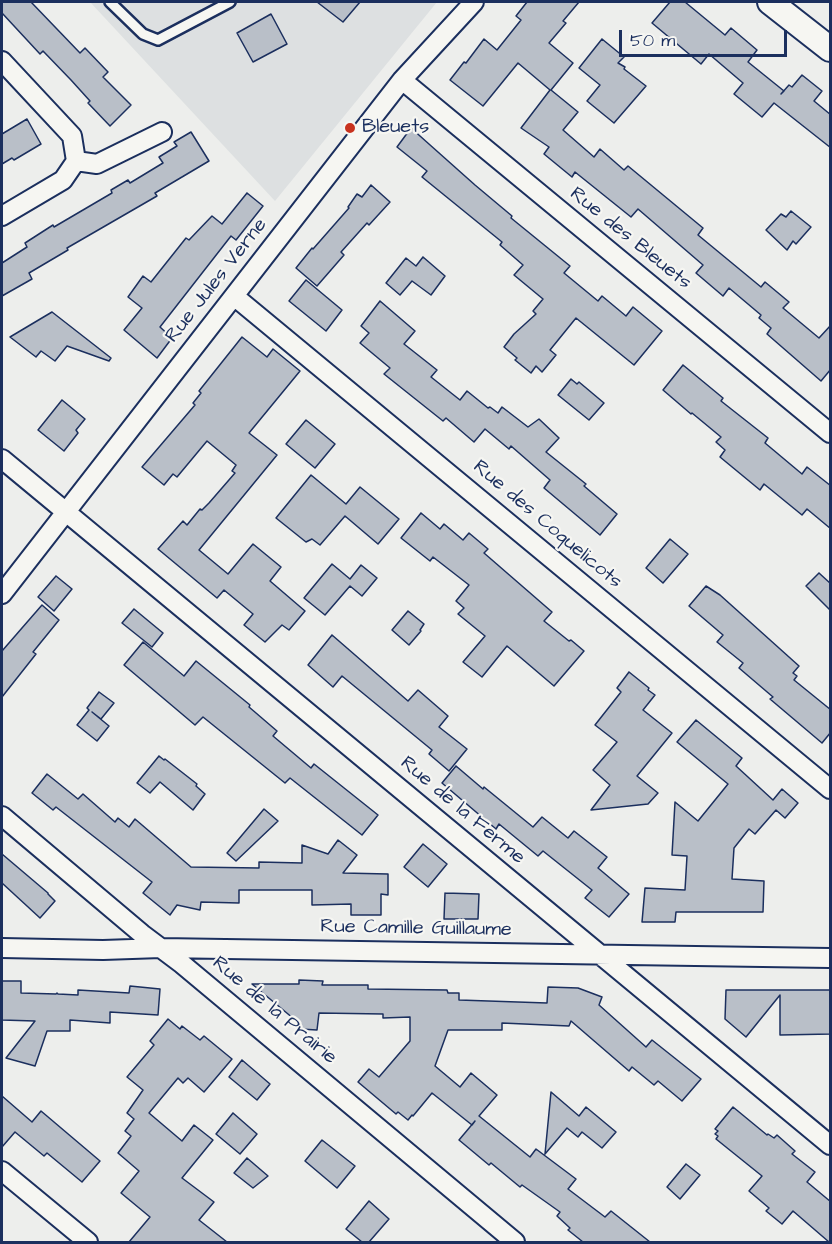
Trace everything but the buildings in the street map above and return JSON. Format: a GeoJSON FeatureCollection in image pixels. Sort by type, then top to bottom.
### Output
{"type":"FeatureCollection","features":[{"type":"Feature","properties":{"kind":"main road"},"geometry":{"type":"LineString","coordinates":[[770,2],[831,49]]}},
{"type":"Feature","properties":{"kind":"street","name":"Rue Jules Verne"},"geometry":{"type":"LineString","coordinates":[[2,594],[402,80],[474,2]]}},
{"type":"Feature","properties":{"kind":"street"},"geometry":{"type":"LineString","coordinates":[[2,61],[72,136],[76,161],[63,180],[2,216]]}},
{"type":"Feature","properties":{"kind":"street","name":"Rue des Bleuets"},"geometry":{"type":"LineString","coordinates":[[402,80],[831,433]]}},
{"type":"Feature","properties":{"kind":"street"},"geometry":{"type":"LineString","coordinates":[[76,161],[98,165],[162,132]]}},
{"type":"Feature","properties":{"kind":"street","name":"Rue des Coquelicots"},"geometry":{"type":"LineString","coordinates":[[234,296],[831,789]]}},
{"type":"Feature","properties":{"kind":"street","name":"Rue de la Ferme"},"geometry":{"type":"LineString","coordinates":[[2,459],[831,1145]]}},
{"type":"Feature","properties":{"kind":"street","name":"Rue de la Prairie"},"geometry":{"type":"LineString","coordinates":[[2,816],[515,1242]]}},
{"type":"Feature","properties":{"kind":"street","name":"Rue Camille Guillaume"},"geometry":{"type":"LineString","coordinates":[[2,948],[103,951],[160,948],[831,958]]}},
{"type":"Feature","properties":{"kind":"street"},"geometry":{"type":"LineString","coordinates":[[2,1171],[88,1242]]}},
{"type":"Feature","properties":{"kind":"lane"},"geometry":{"type":"LineString","coordinates":[[110,2],[143,34],[158,40],[230,2]]}},
{"type":"Feature","properties":{"kind":"shaded area"},"geometry":{"type":"Polygon","coordinates":[[[90,2],[437,2],[275,201],[90,2]]]}},
{"type":"Feature","properties":{"kind":"place","name":"Bleuets"},"geometry":{"type":"Point","coordinates":[350,128]}}]}
